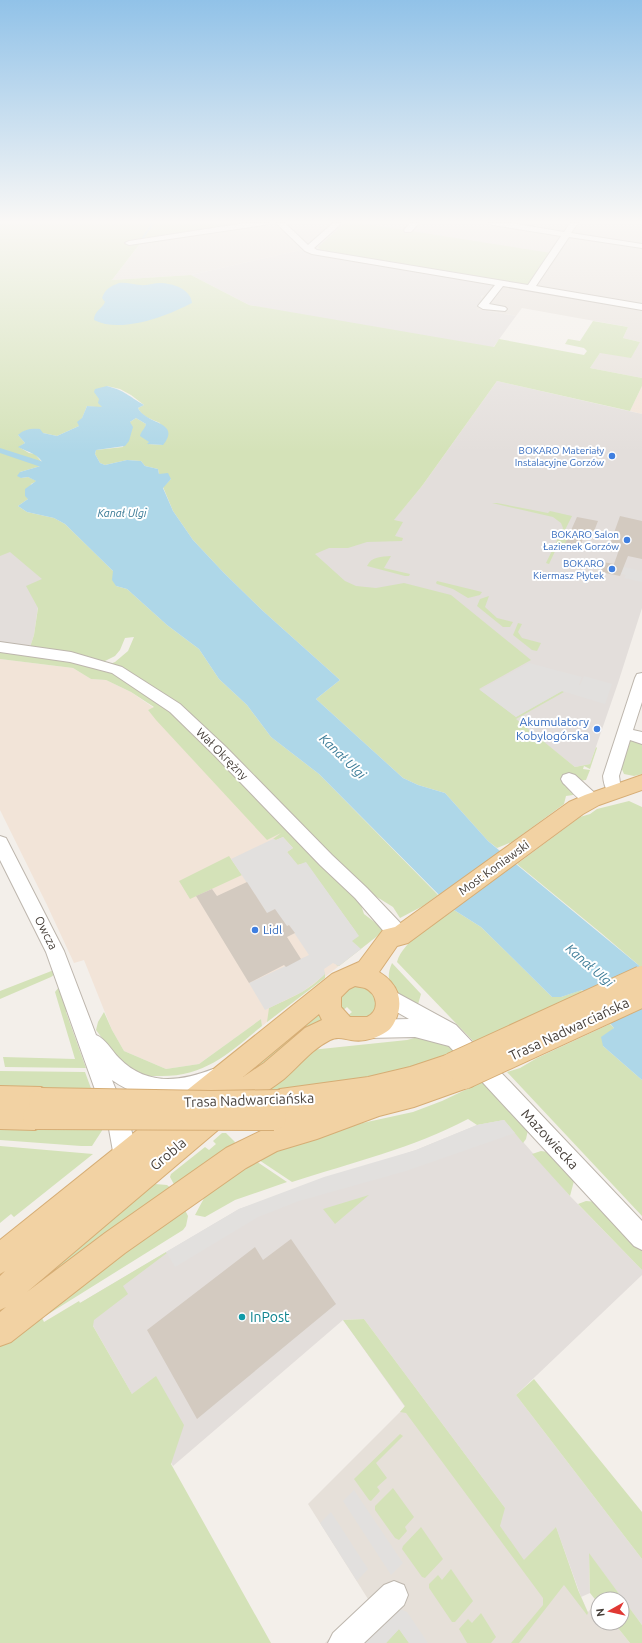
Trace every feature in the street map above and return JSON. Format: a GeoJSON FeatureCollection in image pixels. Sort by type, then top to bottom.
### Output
{"type":"FeatureCollection","features":[{"type":"Feature","properties":{"kind":"main road","name":"Most Koniawski"},"geometry":{"type":"LineString","coordinates":[[404,933],[586,803],[642,782]]}},
{"type":"Feature","properties":{"kind":"main road"},"geometry":{"type":"LineString","coordinates":[[404,933],[384,969],[385,991],[389,1005],[387,1013],[382,1020],[375,1026],[356,1028],[333,1017],[329,1011],[328,1003],[332,988],[341,980],[355,976],[367,969],[388,940],[404,933]]}},
{"type":"Feature","properties":{"kind":"main road"},"geometry":{"type":"LineString","coordinates":[[355,976],[369,978],[385,991]]}},
{"type":"Feature","properties":{"kind":"main road","name":"Trasa Nadwarciańska"},"geometry":{"type":"LineString","coordinates":[[0,1099],[38,1109],[242,1119],[275,1119],[317,1126],[374,1105],[414,1095],[458,1061],[516,1037],[642,978]]}},
{"type":"Feature","properties":{"kind":"main road","name":"Grobla"},"geometry":{"type":"LineString","coordinates":[[0,1259],[332,988]]}},
{"type":"Feature","properties":{"kind":"main road","name":"Trasa Nadwarciańska"},"geometry":{"type":"LineString","coordinates":[[275,1119],[321,1098],[363,1091],[401,1082],[642,995]]}},
{"type":"Feature","properties":{"kind":"main road","name":"Grobla"},"geometry":{"type":"LineString","coordinates":[[0,1295],[242,1093],[273,1072],[316,1035],[329,1028],[356,1028]]}},
{"type":"Feature","properties":{"kind":"main road","name":"Trasa Nadwarciańska"},"geometry":{"type":"LineString","coordinates":[[0,1116],[38,1109]]}},
{"type":"Feature","properties":{"kind":"main road"},"geometry":{"type":"LineString","coordinates":[[0,1331],[115,1243],[218,1169],[250,1149],[275,1119]]}},
{"type":"Feature","properties":{"kind":"street"},"geometry":{"type":"LineString","coordinates":[[489,300],[484,306],[502,309]]}},
{"type":"Feature","properties":{"kind":"street"},"geometry":{"type":"LineString","coordinates":[[599,300],[642,307]]}},
{"type":"Feature","properties":{"kind":"street","name":"Wał Okrężny"},"geometry":{"type":"LineString","coordinates":[[0,647],[71,657],[117,670],[153,692],[175,708],[220,751],[326,860],[404,933]]}},
{"type":"Feature","properties":{"kind":"street"},"geometry":{"type":"LineString","coordinates":[[617,791],[612,785],[612,776],[642,678]]}},
{"type":"Feature","properties":{"kind":"street"},"geometry":{"type":"LineString","coordinates":[[625,733],[642,738]]}},
{"type":"Feature","properties":{"kind":"street"},"geometry":{"type":"LineString","coordinates":[[569,779],[586,803]]}},
{"type":"Feature","properties":{"kind":"street","name":"Owcza"},"geometry":{"type":"LineString","coordinates":[[0,843],[55,951],[120,1129],[125,1157]]}},
{"type":"Feature","properties":{"kind":"street","name":"Mazowiecka"},"geometry":{"type":"LineString","coordinates":[[385,991],[398,1004],[439,1024],[449,1031],[458,1061]]}},
{"type":"Feature","properties":{"kind":"street","name":"Owcza"},"geometry":{"type":"LineString","coordinates":[[83,1027],[104,1057],[120,1074],[140,1085],[159,1089],[187,1087],[200,1085],[228,1072]]}},
{"type":"Feature","properties":{"kind":"street","name":"Mazowiecka"},"geometry":{"type":"LineString","coordinates":[[356,1028],[415,1028],[431,1032],[458,1061],[642,1238]]}},
{"type":"Feature","properties":{"kind":"street"},"geometry":{"type":"LineString","coordinates":[[343,1643],[394,1596]]}},
{"type":"Feature","properties":{"kind":"shaded area"},"geometry":{"type":"Polygon","coordinates":[[[239,300],[484,300],[476,309],[516,316],[492,349],[249,305],[239,300]]]}},
{"type":"Feature","properties":{"kind":"shaded area"},"geometry":{"type":"Polygon","coordinates":[[[481,300],[642,300],[642,378],[590,368],[600,353],[640,342],[623,338],[628,327],[522,308],[516,316],[476,309],[481,300]]]}},
{"type":"Feature","properties":{"kind":"shaded area"},"geometry":{"type":"Polygon","coordinates":[[[497,381],[642,414],[642,608],[590,764],[575,767],[295,543],[391,523],[422,486],[497,381]]]}},
{"type":"Feature","properties":{"kind":"shaded area"},"geometry":{"type":"Polygon","coordinates":[[[642,386],[642,414],[630,411],[642,386]]]}},
{"type":"Feature","properties":{"kind":"shaded area"},"geometry":{"type":"Polygon","coordinates":[[[0,531],[61,568],[38,607],[34,635],[30,647],[0,644],[0,531]]]}},
{"type":"Feature","properties":{"kind":"shaded area"},"geometry":{"type":"Polygon","coordinates":[[[624,567],[642,571],[642,582],[624,578],[626,575],[621,574],[624,567]]]}},
{"type":"Feature","properties":{"kind":"shaded area"},"geometry":{"type":"Polygon","coordinates":[[[0,659],[73,668],[91,679],[106,680],[131,692],[154,708],[148,710],[196,763],[284,831],[371,941],[262,1026],[261,1019],[199,1064],[166,1069],[124,1051],[112,1030],[84,960],[74,963],[0,810],[0,659]]]}},
{"type":"Feature","properties":{"kind":"shaded area"},"geometry":{"type":"Polygon","coordinates":[[[529,663],[582,677],[579,685],[584,676],[612,684],[605,704],[562,691],[516,717],[480,690],[529,663]]]}},
{"type":"Feature","properties":{"kind":"shaded area"},"geometry":{"type":"Polygon","coordinates":[[[283,837],[293,848],[287,852],[298,865],[306,862],[359,936],[352,941],[361,949],[339,966],[333,963],[324,969],[325,974],[302,992],[265,1010],[249,983],[309,955],[289,925],[287,926],[267,913],[231,859],[273,839],[276,840],[283,837]]]}},
{"type":"Feature","properties":{"kind":"shaded area"},"geometry":{"type":"Polygon","coordinates":[[[504,1120],[570,1196],[642,1270],[642,1275],[516,1395],[642,1559],[642,1625],[630,1609],[630,1591],[617,1591],[589,1554],[590,1593],[581,1597],[556,1527],[524,1560],[500,1526],[505,1508],[364,1319],[343,1320],[173,1466],[80,1303],[239,1209],[416,1150],[477,1125],[504,1120]]]}},
{"type":"Feature","properties":{"kind":"shaded area"},"geometry":{"type":"Polygon","coordinates":[[[504,1120],[515,1133],[406,1171],[299,1201],[258,1217],[175,1267],[166,1252],[239,1209],[324,1177],[416,1150],[477,1125],[504,1120]]]}},
{"type":"Feature","properties":{"kind":"shaded area"},"geometry":{"type":"Polygon","coordinates":[[[343,1320],[390,1354],[505,1508],[556,1527],[578,1590],[588,1612],[590,1610],[590,1631],[620,1631],[630,1643],[325,1643],[368,1599],[308,1504],[405,1407],[343,1320]]]}},
{"type":"Feature","properties":{"kind":"shaded area"},"geometry":{"type":"Polygon","coordinates":[[[354,1490],[403,1563],[391,1575],[343,1501],[354,1490]]]}},
{"type":"Feature","properties":{"kind":"shaded area"},"geometry":{"type":"Polygon","coordinates":[[[331,1512],[368,1569],[357,1581],[320,1523],[331,1512]]]}},
{"type":"Feature","properties":{"kind":"shaded area"},"geometry":{"type":"Polygon","coordinates":[[[398,1608],[407,1612],[428,1643],[409,1643],[399,1629],[386,1643],[359,1643],[398,1608]]]}},
{"type":"Feature","properties":{"kind":"green space"},"geometry":{"type":"Polygon","coordinates":[[[0,300],[239,300],[249,305],[494,347],[499,339],[584,355],[587,351],[584,348],[565,344],[568,339],[580,341],[593,321],[628,327],[623,338],[640,342],[631,358],[600,353],[590,368],[642,378],[642,386],[630,411],[497,381],[422,486],[394,520],[403,522],[395,536],[403,538],[402,541],[367,542],[348,548],[329,548],[315,554],[345,581],[356,586],[376,588],[404,583],[451,595],[531,660],[479,689],[516,717],[562,691],[564,692],[516,719],[575,767],[590,764],[596,747],[597,748],[590,769],[584,766],[583,769],[590,770],[586,780],[578,781],[571,776],[564,785],[572,787],[578,791],[573,795],[566,796],[564,804],[512,842],[497,848],[488,841],[445,793],[418,785],[403,778],[316,699],[340,680],[263,611],[193,540],[173,511],[163,487],[171,479],[159,474],[158,469],[145,466],[141,461],[127,460],[105,465],[100,463],[95,454],[96,450],[123,447],[130,422],[136,418],[146,424],[144,438],[150,442],[148,444],[163,445],[160,423],[142,414],[138,408],[144,405],[120,389],[107,386],[99,399],[103,408],[87,406],[79,426],[57,436],[43,433],[18,435],[25,443],[19,447],[29,453],[35,454],[44,465],[20,472],[21,478],[28,477],[37,481],[31,484],[28,499],[18,506],[27,512],[54,518],[65,524],[113,571],[116,586],[127,589],[167,625],[199,649],[219,679],[247,705],[271,737],[319,774],[438,895],[423,906],[400,918],[393,907],[372,894],[169,699],[110,664],[115,662],[128,651],[134,637],[125,638],[120,650],[115,656],[103,662],[30,647],[34,635],[38,608],[26,586],[42,579],[10,552],[0,556],[0,300]]]}},
{"type":"Feature","properties":{"kind":"green space"},"geometry":{"type":"Polygon","coordinates":[[[492,503],[548,513],[550,511],[572,516],[564,532],[570,534],[564,546],[558,545],[549,564],[546,563],[563,528],[561,523],[553,517],[492,503]]]}},
{"type":"Feature","properties":{"kind":"green space"},"geometry":{"type":"Polygon","coordinates":[[[391,556],[384,568],[410,574],[409,576],[367,566],[371,560],[391,556]]]}},
{"type":"Feature","properties":{"kind":"green space"},"geometry":{"type":"Polygon","coordinates":[[[437,581],[482,592],[480,595],[468,598],[453,589],[437,584],[437,581]]]}},
{"type":"Feature","properties":{"kind":"green space"},"geometry":{"type":"Polygon","coordinates":[[[489,596],[485,607],[497,618],[513,622],[510,627],[503,627],[477,606],[480,599],[489,596]]]}},
{"type":"Feature","properties":{"kind":"green space"},"geometry":{"type":"Polygon","coordinates":[[[518,623],[522,624],[518,632],[522,638],[541,643],[537,651],[532,650],[513,635],[518,623]]]}},
{"type":"Feature","properties":{"kind":"green space"},"geometry":{"type":"Polygon","coordinates":[[[0,648],[44,654],[110,671],[162,701],[360,902],[364,914],[385,930],[339,966],[336,965],[358,947],[351,941],[356,932],[306,863],[297,865],[287,852],[293,848],[283,837],[276,840],[273,839],[281,833],[267,840],[156,720],[148,710],[154,707],[131,692],[106,680],[91,679],[73,668],[0,659],[0,648]]]}},
{"type":"Feature","properties":{"kind":"green space"},"geometry":{"type":"Polygon","coordinates":[[[629,741],[642,741],[642,774],[634,776],[624,774],[621,767],[629,741]]]}},
{"type":"Feature","properties":{"kind":"green space"},"geometry":{"type":"Polygon","coordinates":[[[629,801],[642,807],[642,968],[517,864],[580,817],[590,814],[597,809],[629,801]]]}},
{"type":"Feature","properties":{"kind":"green space"},"geometry":{"type":"Polygon","coordinates":[[[229,856],[242,875],[190,899],[179,881],[229,856]]]}},
{"type":"Feature","properties":{"kind":"green space"},"geometry":{"type":"Polygon","coordinates":[[[454,910],[481,927],[552,997],[561,997],[581,990],[585,994],[491,1038],[488,1035],[474,1042],[397,962],[400,954],[413,939],[454,910]]]}},
{"type":"Feature","properties":{"kind":"green space"},"geometry":{"type":"Polygon","coordinates":[[[392,963],[421,994],[417,1008],[407,1003],[391,986],[389,974],[392,963]]]}},
{"type":"Feature","properties":{"kind":"green space"},"geometry":{"type":"Polygon","coordinates":[[[54,970],[55,974],[51,977],[0,999],[0,991],[54,970]]]}},
{"type":"Feature","properties":{"kind":"green space"},"geometry":{"type":"Polygon","coordinates":[[[325,972],[325,978],[267,1022],[269,1008],[308,988],[321,978],[325,972]]]}},
{"type":"Feature","properties":{"kind":"green space"},"geometry":{"type":"Polygon","coordinates":[[[363,983],[381,1003],[370,1020],[344,1019],[352,1012],[347,1007],[339,1014],[336,998],[343,988],[363,983]]]}},
{"type":"Feature","properties":{"kind":"green space"},"geometry":{"type":"Polygon","coordinates":[[[59,987],[71,1010],[66,1012],[86,1068],[5,1067],[3,1057],[75,1059],[55,992],[59,987]]]}},
{"type":"Feature","properties":{"kind":"green space"},"geometry":{"type":"Polygon","coordinates":[[[319,1009],[325,1022],[238,1085],[216,1093],[319,1009]]]}},
{"type":"Feature","properties":{"kind":"green space"},"geometry":{"type":"Polygon","coordinates":[[[104,1012],[124,1051],[166,1069],[199,1064],[261,1019],[262,1026],[227,1054],[203,1068],[175,1075],[146,1076],[135,1073],[124,1064],[96,1030],[98,1022],[104,1012]]]}},
{"type":"Feature","properties":{"kind":"green space"},"geometry":{"type":"Polygon","coordinates":[[[610,1024],[614,1028],[603,1046],[642,1080],[642,1216],[507,1072],[520,1068],[537,1058],[610,1024]]]}},
{"type":"Feature","properties":{"kind":"green space"},"geometry":{"type":"Polygon","coordinates":[[[426,1035],[457,1050],[412,1070],[380,1078],[261,1092],[311,1050],[407,1040],[426,1035]]]}},
{"type":"Feature","properties":{"kind":"green space"},"geometry":{"type":"Polygon","coordinates":[[[0,1071],[85,1072],[92,1091],[0,1086],[0,1071]]]}},
{"type":"Feature","properties":{"kind":"green space"},"geometry":{"type":"Polygon","coordinates":[[[486,1080],[528,1130],[526,1139],[523,1143],[504,1120],[477,1125],[468,1119],[404,1147],[292,1182],[256,1158],[344,1127],[413,1112],[442,1101],[486,1080]]]}},
{"type":"Feature","properties":{"kind":"green space"},"geometry":{"type":"Polygon","coordinates":[[[0,1125],[103,1129],[92,1146],[81,1146],[0,1140],[0,1125]]]}},
{"type":"Feature","properties":{"kind":"green space"},"geometry":{"type":"Polygon","coordinates":[[[222,1133],[226,1133],[235,1142],[231,1151],[176,1188],[170,1177],[171,1174],[205,1147],[209,1150],[216,1144],[213,1141],[222,1133]]]}},
{"type":"Feature","properties":{"kind":"green space"},"geometry":{"type":"Polygon","coordinates":[[[0,1146],[93,1154],[14,1217],[11,1214],[0,1223],[0,1146]]]}},
{"type":"Feature","properties":{"kind":"green space"},"geometry":{"type":"Polygon","coordinates":[[[541,1151],[548,1152],[574,1181],[570,1196],[532,1154],[541,1151]]]}},
{"type":"Feature","properties":{"kind":"green space"},"geometry":{"type":"Polygon","coordinates":[[[253,1159],[287,1182],[235,1200],[205,1217],[195,1215],[210,1187],[253,1159]]]}},
{"type":"Feature","properties":{"kind":"green space"},"geometry":{"type":"Polygon","coordinates":[[[155,1184],[167,1185],[173,1190],[0,1321],[0,1308],[155,1184]]]}},
{"type":"Feature","properties":{"kind":"green space"},"geometry":{"type":"Polygon","coordinates":[[[369,1195],[335,1224],[323,1209],[369,1195]]]}},
{"type":"Feature","properties":{"kind":"green space"},"geometry":{"type":"Polygon","coordinates":[[[586,1201],[597,1202],[642,1248],[642,1270],[578,1204],[586,1201]]]}},
{"type":"Feature","properties":{"kind":"green space"},"geometry":{"type":"Polygon","coordinates":[[[183,1206],[188,1216],[186,1226],[183,1230],[42,1318],[44,1322],[79,1301],[80,1303],[166,1252],[167,1253],[123,1286],[128,1294],[94,1320],[93,1326],[132,1394],[156,1376],[184,1425],[171,1464],[271,1643],[0,1643],[0,1341],[183,1206]]]}},
{"type":"Feature","properties":{"kind":"green space"},"geometry":{"type":"Polygon","coordinates":[[[364,1319],[505,1508],[500,1526],[524,1560],[556,1527],[578,1590],[588,1613],[587,1615],[564,1585],[519,1643],[511,1643],[543,1605],[543,1598],[406,1413],[400,1412],[405,1406],[343,1320],[364,1319]]]}},
{"type":"Feature","properties":{"kind":"green space"},"geometry":{"type":"Polygon","coordinates":[[[534,1379],[642,1512],[642,1559],[516,1395],[534,1379]]]}},
{"type":"Feature","properties":{"kind":"green space"},"geometry":{"type":"Polygon","coordinates":[[[400,1434],[403,1436],[376,1463],[387,1478],[377,1487],[380,1491],[371,1501],[354,1479],[400,1434]]]}},
{"type":"Feature","properties":{"kind":"green space"},"geometry":{"type":"Polygon","coordinates":[[[393,1488],[414,1517],[405,1527],[407,1531],[399,1540],[395,1538],[375,1510],[375,1506],[393,1488]]]}},
{"type":"Feature","properties":{"kind":"green space"},"geometry":{"type":"Polygon","coordinates":[[[421,1527],[443,1559],[425,1578],[422,1577],[402,1549],[403,1546],[421,1527]]]}},
{"type":"Feature","properties":{"kind":"green space"},"geometry":{"type":"Polygon","coordinates":[[[589,1553],[617,1591],[590,1591],[590,1593],[589,1553]]]}},
{"type":"Feature","properties":{"kind":"green space"},"geometry":{"type":"Polygon","coordinates":[[[451,1569],[473,1601],[455,1622],[452,1622],[429,1588],[429,1584],[438,1575],[442,1580],[451,1569]]]}},
{"type":"Feature","properties":{"kind":"green space"},"geometry":{"type":"Polygon","coordinates":[[[630,1609],[642,1625],[642,1643],[630,1643],[620,1631],[630,1631],[630,1609]]]}},
{"type":"Feature","properties":{"kind":"green space"},"geometry":{"type":"Polygon","coordinates":[[[481,1613],[496,1637],[491,1643],[467,1643],[459,1629],[468,1619],[472,1623],[481,1613]]]}},
{"type":"Feature","properties":{"kind":"green space"},"geometry":{"type":"Polygon","coordinates":[[[399,1629],[409,1643],[386,1643],[399,1629]]]}},
{"type":"Feature","properties":{"kind":"water"},"geometry":{"type":"Polygon","coordinates":[[[103,300],[191,300],[192,303],[170,313],[144,322],[117,325],[105,324],[94,320],[95,314],[105,302],[103,300]]]}},
{"type":"Feature","properties":{"kind":"water","name":"Kanał Ulgi"},"geometry":{"type":"Polygon","coordinates":[[[107,386],[123,392],[144,405],[138,408],[148,418],[166,427],[168,437],[163,445],[147,444],[149,442],[140,436],[146,424],[136,418],[130,422],[133,427],[129,441],[125,446],[96,450],[95,454],[100,463],[105,465],[127,460],[141,461],[145,466],[158,469],[159,474],[168,473],[171,479],[163,488],[173,511],[193,540],[263,611],[340,680],[316,699],[403,778],[418,785],[445,793],[488,841],[642,968],[642,1080],[603,1046],[601,1037],[614,1028],[582,990],[561,997],[552,997],[481,927],[454,910],[319,774],[271,737],[247,705],[219,679],[199,649],[167,625],[127,589],[116,586],[112,580],[113,571],[65,524],[54,518],[27,512],[18,506],[28,499],[25,496],[25,489],[36,481],[28,477],[21,478],[17,476],[20,472],[44,465],[39,458],[18,447],[25,443],[18,435],[25,430],[40,429],[43,433],[57,436],[79,426],[77,422],[82,418],[87,406],[102,407],[98,403],[99,399],[94,392],[95,389],[107,386]]]}},
{"type":"Feature","properties":{"kind":"building","name":"BOKARO Salon Łazienek Gorzów"},"geometry":{"type":"Polygon","coordinates":[[[620,516],[642,521],[642,559],[628,556],[620,576],[600,572],[603,562],[614,564],[620,547],[610,544],[620,516]]]}},
{"type":"Feature","properties":{"kind":"building"},"geometry":{"type":"Polygon","coordinates":[[[577,517],[598,521],[591,539],[584,537],[578,550],[564,546],[577,517]]]}},
{"type":"Feature","properties":{"kind":"building","name":"Lidl"},"geometry":{"type":"Polygon","coordinates":[[[247,882],[267,913],[275,909],[287,926],[289,925],[295,933],[287,937],[301,959],[286,967],[284,965],[249,983],[196,896],[212,889],[217,896],[247,882]]]}},
{"type":"Feature","properties":{"kind":"building","name":"InPost"},"geometry":{"type":"Polygon","coordinates":[[[291,1239],[336,1304],[197,1419],[147,1330],[255,1247],[263,1260],[291,1239]]]}},
{"type":"Feature","properties":{"kind":"waterway","name":"Kanał Ulgi"},"geometry":{"type":"LineString","coordinates":[[0,450],[44,465],[56,476]]}},
{"type":"Feature","properties":{"kind":"place","name":"BOKARO Materiały Instalacyjne Gorzów"},"geometry":{"type":"Point","coordinates":[612,456]}},
{"type":"Feature","properties":{"kind":"place","name":"BOKARO Salon Łazienek Gorzów"},"geometry":{"type":"Point","coordinates":[627,540]}},
{"type":"Feature","properties":{"kind":"place","name":"BOKARO Kiermasz Płytek"},"geometry":{"type":"Point","coordinates":[612,569]}},
{"type":"Feature","properties":{"kind":"place","name":"Akumulatory Kobylogórska"},"geometry":{"type":"Point","coordinates":[597,729]}},
{"type":"Feature","properties":{"kind":"place","name":"Lidl"},"geometry":{"type":"Point","coordinates":[255,930]}},
{"type":"Feature","properties":{"kind":"place","name":"InPost"},"geometry":{"type":"Point","coordinates":[242,1317]}}]}
